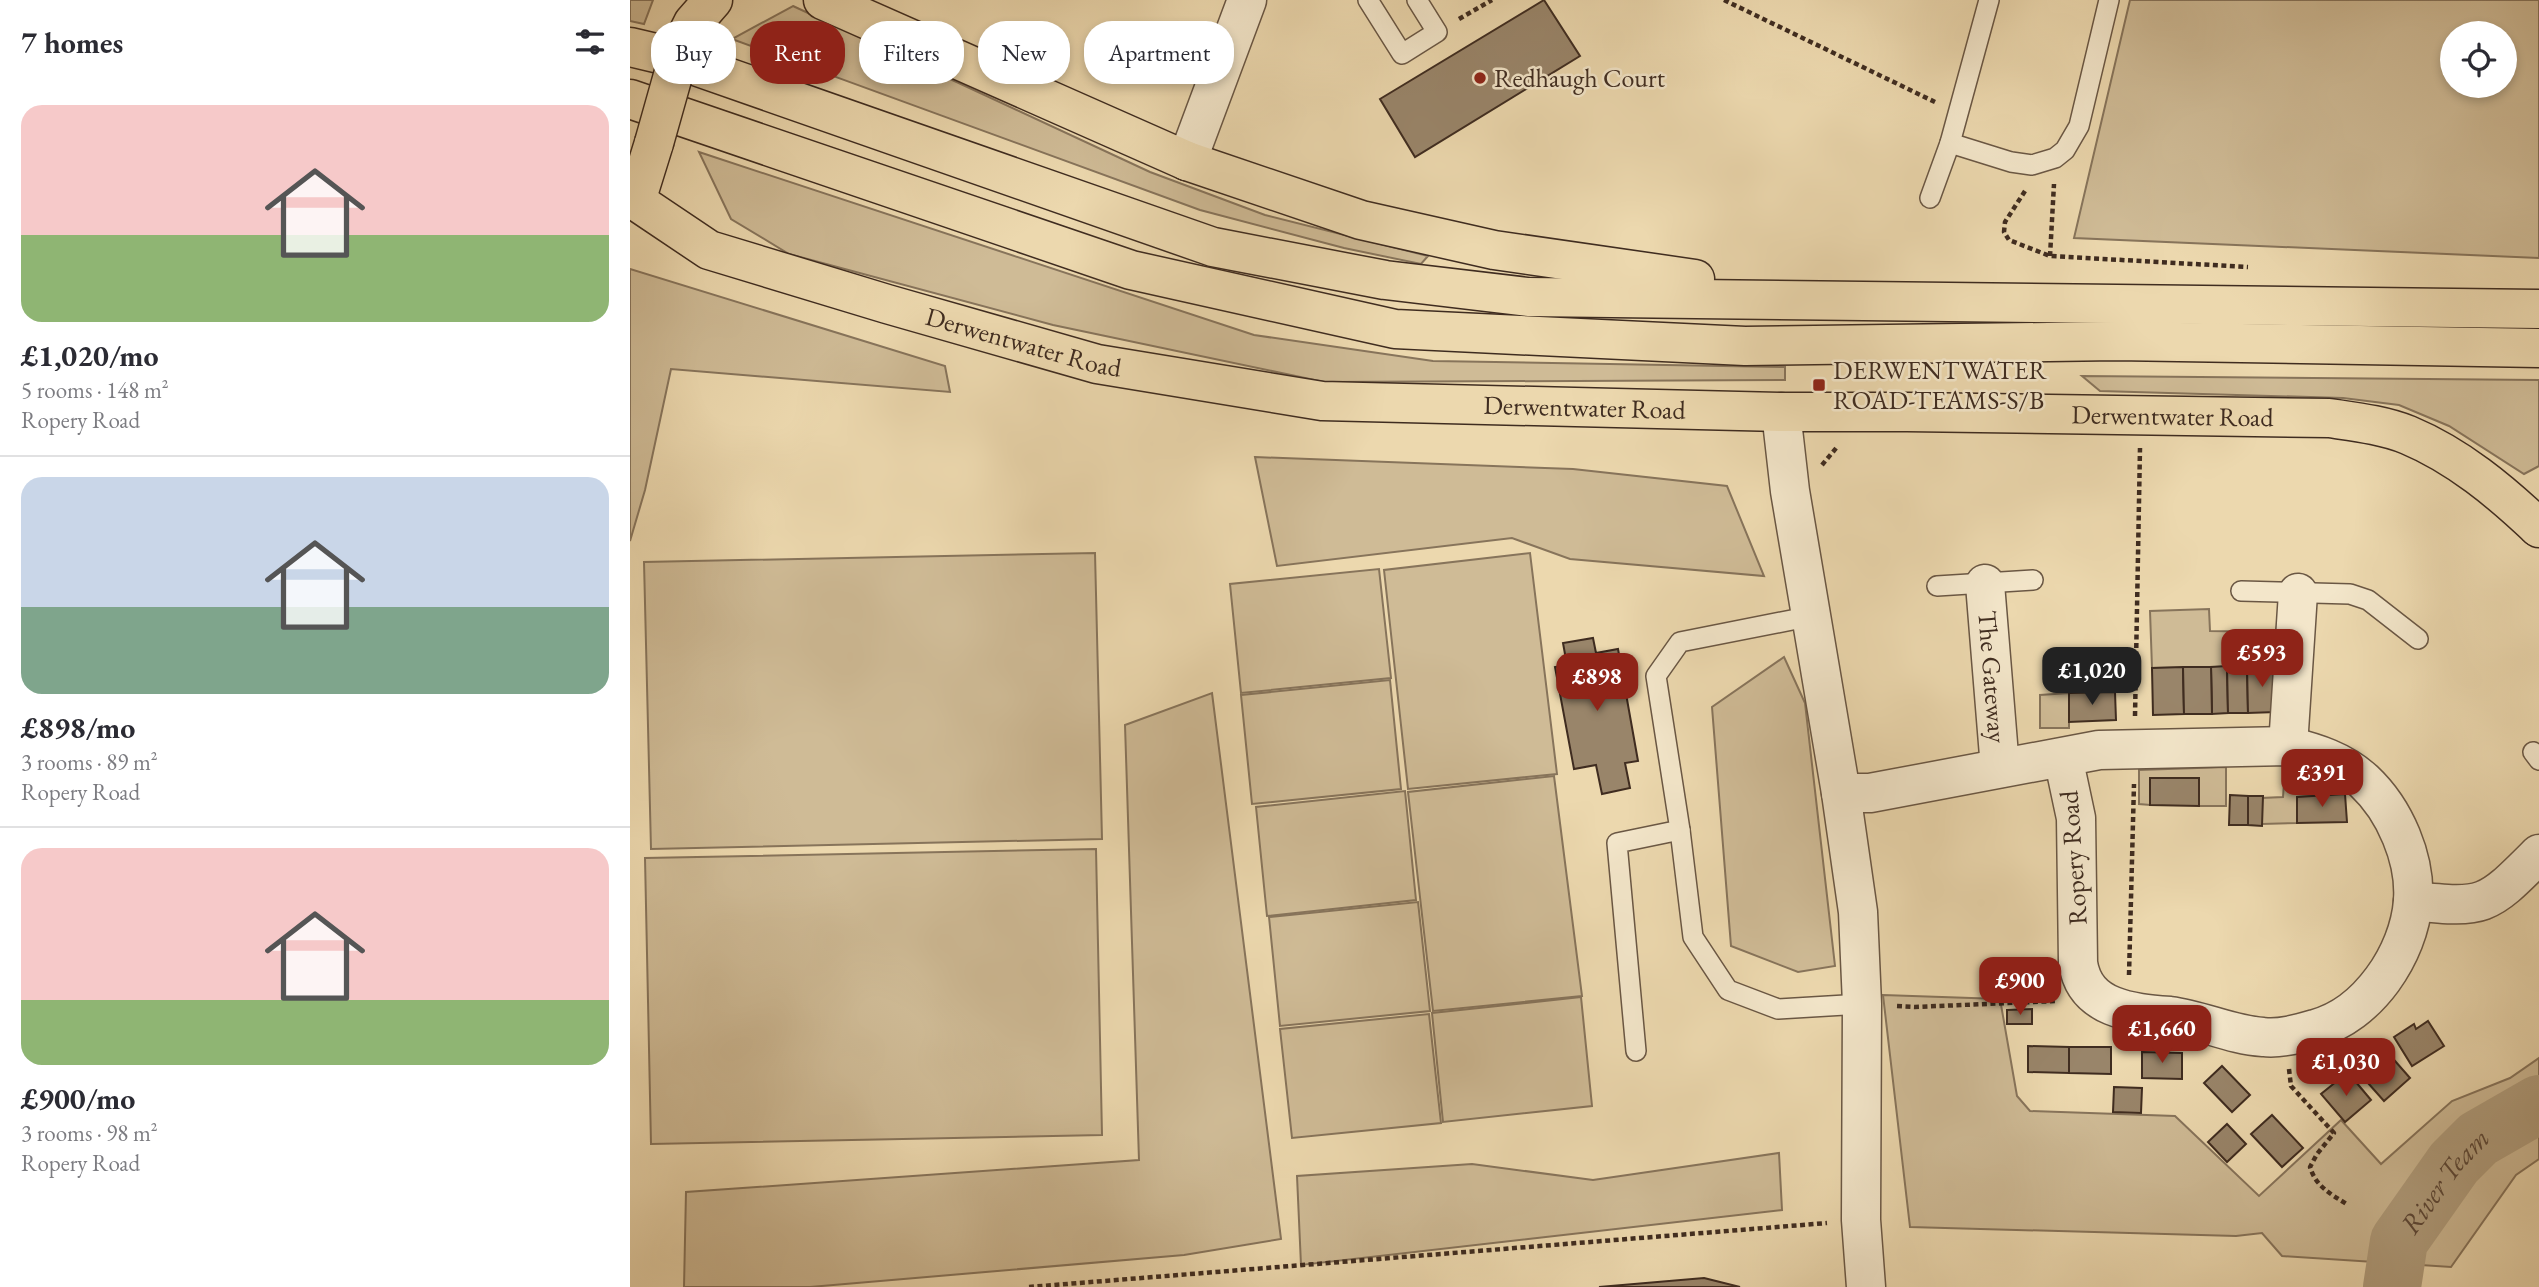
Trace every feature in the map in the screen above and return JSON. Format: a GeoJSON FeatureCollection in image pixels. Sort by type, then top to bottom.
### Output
{"type":"FeatureCollection","features":[{"type":"Feature","properties":{"kind":"main road"},"geometry":{"type":"LineString","coordinates":[[633,201],[654,143],[681,47],[692,23],[713,0]]}},
{"type":"Feature","properties":{"kind":"main road"},"geometry":{"type":"LineString","coordinates":[[823,0],[1187,162],[1361,220],[1494,250],[1849,301]]}},
{"type":"Feature","properties":{"kind":"main road"},"geometry":{"type":"LineString","coordinates":[[630,47],[664,55],[1213,247],[1385,280],[1528,297],[2539,309]]}},
{"type":"Feature","properties":{"kind":"main road"},"geometry":{"type":"LineString","coordinates":[[630,99],[1132,270],[1395,329],[1745,346],[2116,341],[2539,348]]}},
{"type":"Feature","properties":{"kind":"main road","name":"Derwentwater Road"},"geometry":{"type":"LineString","coordinates":[[633,201],[709,250],[1097,364],[1322,401],[1781,412],[2329,418],[2370,424],[2406,435],[2439,450],[2472,471],[2539,527]]}},
{"type":"Feature","properties":{"kind":"street"},"geometry":{"type":"LineString","coordinates":[[1187,162],[1247,0]]}},
{"type":"Feature","properties":{"kind":"street"},"geometry":{"type":"LineString","coordinates":[[1781,412],[1790,491],[1841,793],[1858,912],[1862,1004],[1861,1220],[1866,1287]]}},
{"type":"Feature","properties":{"kind":"street","name":"The Gateway"},"geometry":{"type":"LineString","coordinates":[[1984,584],[2000,768]]}},
{"type":"Feature","properties":{"kind":"street"},"geometry":{"type":"LineString","coordinates":[[2288,746],[2298,593]]}},
{"type":"Feature","properties":{"kind":"street","name":"Ropery Road"},"geometry":{"type":"LineString","coordinates":[[1841,793],[1870,793],[2099,750],[2288,746],[2334,760],[2364,781],[2387,809],[2403,840],[2410,869],[2413,901],[2393,964],[2378,987],[2343,1016],[2319,1028],[2264,1038],[2199,1021],[2121,1009],[2098,998],[2087,989],[2078,963],[2076,818],[2063,757]]}},
{"type":"Feature","properties":{"kind":"street"},"geometry":{"type":"LineString","coordinates":[[2413,901],[2465,906],[2488,901],[2539,854]]}},
{"type":"Feature","properties":{"kind":"lane"},"geometry":{"type":"LineString","coordinates":[[1368,0],[1402,54],[1437,32],[1417,0]]}},
{"type":"Feature","properties":{"kind":"lane"},"geometry":{"type":"LineString","coordinates":[[1930,198],[1950,143],[1989,0]]}},
{"type":"Feature","properties":{"kind":"lane"},"geometry":{"type":"LineString","coordinates":[[1950,143],[2022,163],[2042,163],[2065,150],[2079,127],[2109,0]]}},
{"type":"Feature","properties":{"kind":"lane"},"geometry":{"type":"LineString","coordinates":[[1937,586],[2033,580]]}},
{"type":"Feature","properties":{"kind":"lane"},"geometry":{"type":"LineString","coordinates":[[2241,591],[2350,594],[2368,600],[2418,639]]}},
{"type":"Feature","properties":{"kind":"lane"},"geometry":{"type":"LineString","coordinates":[[1812,616],[1680,642],[1656,676],[1693,937],[1728,990],[1778,1009],[1862,1004]]}},
{"type":"Feature","properties":{"kind":"lane"},"geometry":{"type":"LineString","coordinates":[[1636,1052],[1617,843],[1680,831]]}},
{"type":"Feature","properties":{"kind":"path"},"geometry":{"type":"LineString","coordinates":[[1437,32],[1492,0]]}},
{"type":"Feature","properties":{"kind":"path"},"geometry":{"type":"LineString","coordinates":[[1724,0],[1958,113]]}},
{"type":"Feature","properties":{"kind":"path"},"geometry":{"type":"LineString","coordinates":[[2055,158],[2050,256],[2008,240],[2004,232],[2005,222],[2028,186],[2055,158]]}},
{"type":"Feature","properties":{"kind":"path"},"geometry":{"type":"LineString","coordinates":[[1862,1004],[1915,1007],[2098,998]]}},
{"type":"Feature","properties":{"kind":"path"},"geometry":{"type":"LineString","coordinates":[[2286,1036],[2291,1086],[2334,1133],[2310,1167],[2313,1178],[2319,1186],[2348,1205]]}},
{"type":"Feature","properties":{"kind":"shaded area"},"geometry":{"type":"Polygon","coordinates":[[[630,0],[653,0],[644,24],[630,21],[630,0]]]}},
{"type":"Feature","properties":{"kind":"shaded area"},"geometry":{"type":"Polygon","coordinates":[[[2130,0],[2539,0],[2539,258],[2074,238],[2130,0]]]}},
{"type":"Feature","properties":{"kind":"shaded area"},"geometry":{"type":"Polygon","coordinates":[[[793,6],[825,21],[765,21],[793,6]]]}},
{"type":"Feature","properties":{"kind":"shaded area"},"geometry":{"type":"Polygon","coordinates":[[[750,29],[750,46],[736,40],[736,37],[750,29]]]}},
{"type":"Feature","properties":{"kind":"shaded area"},"geometry":{"type":"Polygon","coordinates":[[[845,30],[859,37],[859,84],[961,84],[1150,172],[1265,215],[1428,256],[1421,264],[1344,248],[1200,210],[845,80],[845,30]]]}},
{"type":"Feature","properties":{"kind":"shaded area"},"geometry":{"type":"Polygon","coordinates":[[[699,152],[1254,335],[1433,361],[1785,367],[1785,380],[1324,382],[1053,325],[789,254],[731,219],[699,152]]]}},
{"type":"Feature","properties":{"kind":"shaded area"},"geometry":{"type":"Polygon","coordinates":[[[630,269],[945,366],[950,392],[671,369],[645,490],[630,541],[630,269]]]}},
{"type":"Feature","properties":{"kind":"shaded area"},"geometry":{"type":"Polygon","coordinates":[[[2082,376],[2539,380],[2539,466],[2524,474],[2449,426],[2399,405],[2343,398],[2100,391],[2082,376]]]}},
{"type":"Feature","properties":{"kind":"shaded area"},"geometry":{"type":"Polygon","coordinates":[[[1255,457],[1573,469],[1727,486],[1764,576],[1570,559],[1512,538],[1277,566],[1255,457]]]}},
{"type":"Feature","properties":{"kind":"shaded area"},"geometry":{"type":"Polygon","coordinates":[[[1095,553],[1102,839],[651,849],[644,562],[1095,553]]]}},
{"type":"Feature","properties":{"kind":"shaded area"},"geometry":{"type":"Polygon","coordinates":[[[1530,553],[1557,774],[1408,789],[1384,570],[1530,553]]]}},
{"type":"Feature","properties":{"kind":"shaded area"},"geometry":{"type":"Polygon","coordinates":[[[1379,569],[1391,678],[1241,693],[1230,584],[1379,569]]]}},
{"type":"Feature","properties":{"kind":"shaded area"},"geometry":{"type":"Polygon","coordinates":[[[2209,609],[2210,631],[2276,632],[2276,666],[2152,668],[2150,611],[2209,609]]]}},
{"type":"Feature","properties":{"kind":"shaded area"},"geometry":{"type":"Polygon","coordinates":[[[1784,657],[1805,703],[1835,966],[1798,972],[1731,946],[1712,707],[1784,657]]]}},
{"type":"Feature","properties":{"kind":"shaded area"},"geometry":{"type":"Polygon","coordinates":[[[1390,680],[1401,789],[1252,804],[1241,695],[1390,680]]]}},
{"type":"Feature","properties":{"kind":"shaded area"},"geometry":{"type":"Polygon","coordinates":[[[1212,693],[1281,1239],[1184,1255],[810,1287],[684,1287],[686,1192],[1139,1160],[1125,725],[1212,693]]]}},
{"type":"Feature","properties":{"kind":"shaded area"},"geometry":{"type":"Polygon","coordinates":[[[2069,693],[2069,728],[2040,728],[2040,695],[2069,693]]]}},
{"type":"Feature","properties":{"kind":"shaded area"},"geometry":{"type":"Polygon","coordinates":[[[2226,767],[2226,806],[2199,806],[2198,778],[2151,778],[2150,805],[2139,804],[2139,770],[2226,767]]]}},
{"type":"Feature","properties":{"kind":"shaded area"},"geometry":{"type":"Polygon","coordinates":[[[2285,769],[2320,780],[2338,794],[2297,797],[2297,823],[2262,824],[2261,798],[2283,797],[2285,769]]]}},
{"type":"Feature","properties":{"kind":"shaded area"},"geometry":{"type":"Polygon","coordinates":[[[1554,776],[1582,996],[1433,1011],[1408,792],[1554,776]]]}},
{"type":"Feature","properties":{"kind":"shaded area"},"geometry":{"type":"Polygon","coordinates":[[[1405,791],[1416,900],[1267,916],[1256,807],[1405,791]]]}},
{"type":"Feature","properties":{"kind":"shaded area"},"geometry":{"type":"Polygon","coordinates":[[[1096,849],[1102,1135],[651,1144],[645,858],[1096,849]]]}},
{"type":"Feature","properties":{"kind":"shaded area"},"geometry":{"type":"Polygon","coordinates":[[[1418,902],[1430,1011],[1280,1026],[1269,917],[1418,902]]]}},
{"type":"Feature","properties":{"kind":"shaded area"},"geometry":{"type":"Polygon","coordinates":[[[1883,995],[2000,999],[2017,1096],[2030,1111],[2175,1116],[2259,1196],[2341,1120],[2381,1164],[2452,1101],[2510,1078],[2539,1058],[2539,1159],[2516,1175],[2451,1267],[2282,1256],[2262,1233],[2236,1236],[1910,1227],[1883,995]]]}},
{"type":"Feature","properties":{"kind":"shaded area"},"geometry":{"type":"Polygon","coordinates":[[[1581,997],[1592,1106],[1443,1122],[1432,1013],[1581,997]]]}},
{"type":"Feature","properties":{"kind":"shaded area"},"geometry":{"type":"Polygon","coordinates":[[[1429,1014],[1441,1123],[1292,1138],[1280,1029],[1429,1014]]]}},
{"type":"Feature","properties":{"kind":"shaded area"},"geometry":{"type":"Polygon","coordinates":[[[1779,1153],[1782,1210],[1301,1265],[1297,1176],[1472,1164],[1593,1180],[1779,1153]]]}},
{"type":"Feature","properties":{"kind":"building","name":"Redhaugh Court"},"geometry":{"type":"Polygon","coordinates":[[[1544,0],[1580,56],[1415,157],[1380,99],[1544,0]]]}},
{"type":"Feature","properties":{"kind":"building"},"geometry":{"type":"Polygon","coordinates":[[[1593,638],[1596,653],[1618,649],[1638,761],[1625,763],[1630,788],[1602,794],[1596,765],[1574,769],[1555,667],[1567,665],[1563,643],[1593,638]]]}},
{"type":"Feature","properties":{"kind":"building"},"geometry":{"type":"Polygon","coordinates":[[[2227,666],[2228,713],[2212,714],[2211,667],[2227,666]]]}},
{"type":"Feature","properties":{"kind":"building"},"geometry":{"type":"Polygon","coordinates":[[[2227,666],[2247,666],[2248,713],[2228,713],[2227,666]]]}},
{"type":"Feature","properties":{"kind":"building"},"geometry":{"type":"Polygon","coordinates":[[[2247,666],[2276,666],[2276,712],[2248,713],[2247,666]]]}},
{"type":"Feature","properties":{"kind":"building"},"geometry":{"type":"Polygon","coordinates":[[[2183,667],[2184,714],[2153,715],[2152,668],[2183,667]]]}},
{"type":"Feature","properties":{"kind":"building"},"geometry":{"type":"Polygon","coordinates":[[[2183,667],[2211,667],[2212,714],[2184,714],[2183,667]]]}},
{"type":"Feature","properties":{"kind":"building"},"geometry":{"type":"Polygon","coordinates":[[[2115,692],[2116,720],[2069,722],[2069,693],[2115,692]]]}},
{"type":"Feature","properties":{"kind":"building"},"geometry":{"type":"Polygon","coordinates":[[[2150,778],[2199,778],[2199,806],[2150,805],[2150,778]]]}},
{"type":"Feature","properties":{"kind":"building"},"geometry":{"type":"Polygon","coordinates":[[[2345,794],[2347,822],[2297,823],[2297,797],[2345,794]]]}},
{"type":"Feature","properties":{"kind":"building"},"geometry":{"type":"Polygon","coordinates":[[[2230,795],[2248,796],[2248,825],[2229,825],[2230,795]]]}},
{"type":"Feature","properties":{"kind":"building"},"geometry":{"type":"Polygon","coordinates":[[[2248,796],[2263,796],[2262,826],[2248,825],[2248,796]]]}},
{"type":"Feature","properties":{"kind":"building"},"geometry":{"type":"Polygon","coordinates":[[[2032,1009],[2032,1024],[2007,1024],[2007,1010],[2032,1009]]]}},
{"type":"Feature","properties":{"kind":"building"},"geometry":{"type":"Polygon","coordinates":[[[2428,1021],[2444,1046],[2412,1066],[2394,1037],[2414,1024],[2416,1029],[2428,1021]]]}},
{"type":"Feature","properties":{"kind":"building"},"geometry":{"type":"Polygon","coordinates":[[[2028,1046],[2069,1047],[2069,1073],[2028,1072],[2028,1046]]]}},
{"type":"Feature","properties":{"kind":"building"},"geometry":{"type":"Polygon","coordinates":[[[2069,1047],[2111,1047],[2111,1074],[2069,1073],[2069,1047]]]}},
{"type":"Feature","properties":{"kind":"building"},"geometry":{"type":"Polygon","coordinates":[[[2142,1052],[2182,1053],[2182,1079],[2142,1078],[2142,1052]]]}},
{"type":"Feature","properties":{"kind":"building"},"geometry":{"type":"Polygon","coordinates":[[[2388,1053],[2410,1078],[2384,1101],[2360,1074],[2376,1059],[2378,1062],[2388,1053]]]}},
{"type":"Feature","properties":{"kind":"building"},"geometry":{"type":"Polygon","coordinates":[[[2222,1066],[2250,1095],[2232,1112],[2204,1083],[2222,1066]]]}},
{"type":"Feature","properties":{"kind":"building"},"geometry":{"type":"Polygon","coordinates":[[[2350,1075],[2371,1100],[2345,1122],[2321,1094],[2337,1081],[2339,1083],[2350,1075]]]}},
{"type":"Feature","properties":{"kind":"building"},"geometry":{"type":"Polygon","coordinates":[[[2114,1087],[2142,1088],[2141,1113],[2113,1112],[2114,1087]]]}},
{"type":"Feature","properties":{"kind":"building"},"geometry":{"type":"Polygon","coordinates":[[[2272,1115],[2303,1148],[2282,1167],[2251,1134],[2272,1115]]]}},
{"type":"Feature","properties":{"kind":"building"},"geometry":{"type":"Polygon","coordinates":[[[2227,1124],[2246,1144],[2227,1162],[2208,1142],[2227,1124]]]}},
{"type":"Feature","properties":{"kind":"building"},"geometry":{"type":"Polygon","coordinates":[[[1704,1278],[1740,1287],[1599,1287],[1704,1278]]]}},
{"type":"Feature","properties":{"kind":"waterway","name":"River Team"},"geometry":{"type":"LineString","coordinates":[[2392,1287],[2399,1241],[2454,1163],[2478,1139],[2539,1104]]}},
{"type":"Feature","properties":{"kind":"place","name":"Redhaugh Court"},"geometry":{"type":"Point","coordinates":[1480,78]}},
{"type":"Feature","properties":{"kind":"place","name":"DERWENTWATER ROAD-TEAMS-S/B"},"geometry":{"type":"Point","coordinates":[1819,385]}}]}
